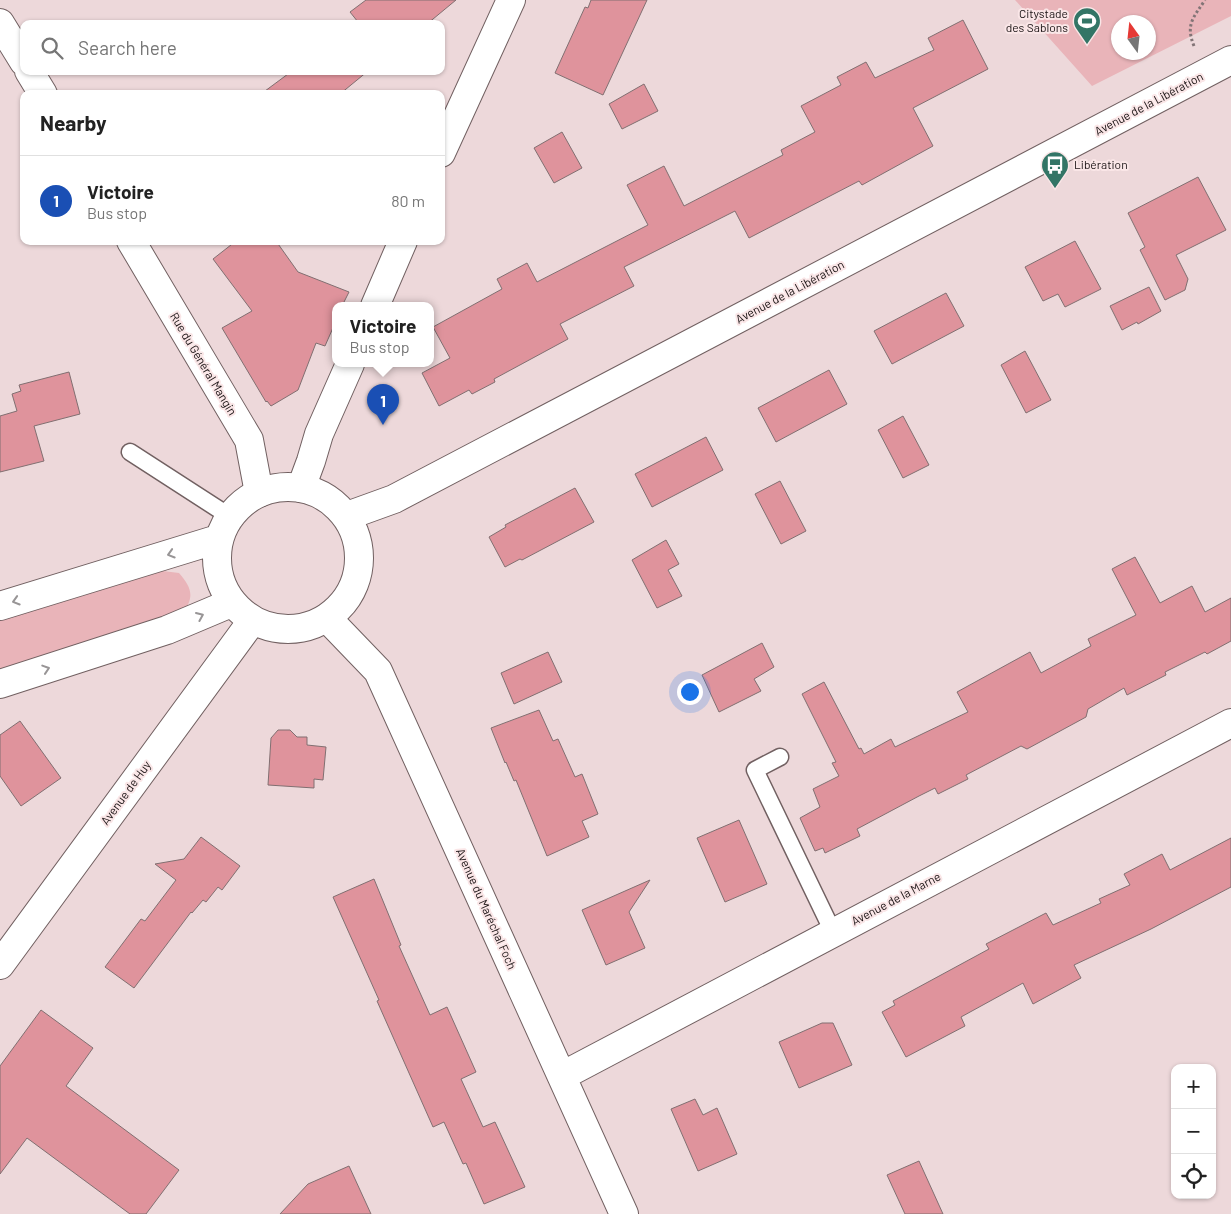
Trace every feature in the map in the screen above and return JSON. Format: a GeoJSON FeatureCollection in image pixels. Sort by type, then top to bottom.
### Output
{"type":"FeatureCollection","features":[{"type":"Feature","properties":{"kind":"street"},"geometry":{"type":"LineString","coordinates":[[445,145],[511,0]]}},
{"type":"Feature","properties":{"kind":"street"},"geometry":{"type":"LineString","coordinates":[[0,23],[20,56]]}},
{"type":"Feature","properties":{"kind":"street","name":"Avenue de la Libération"},"geometry":{"type":"LineString","coordinates":[[346,516],[403,495],[1231,60]]}},
{"type":"Feature","properties":{"kind":"street"},"geometry":{"type":"LineString","coordinates":[[31,75],[41,90]]}},
{"type":"Feature","properties":{"kind":"street","name":"Rue du Général Mangin"},"geometry":{"type":"LineString","coordinates":[[133,245],[249,440],[259,492]]}},
{"type":"Feature","properties":{"kind":"street"},"geometry":{"type":"LineString","coordinates":[[377,302],[401,245]]}},
{"type":"Feature","properties":{"kind":"street"},"geometry":{"type":"LineString","coordinates":[[301,488],[319,434],[349,367]]}},
{"type":"Feature","properties":{"kind":"street"},"geometry":{"type":"LineString","coordinates":[[279,487],[301,488],[326,497],[346,516],[358,543],[359,572],[348,598],[327,618],[303,629],[277,630],[252,622],[231,603],[217,572],[224,528],[242,502],[259,492],[279,487]]}},
{"type":"Feature","properties":{"kind":"street"},"geometry":{"type":"LineString","coordinates":[[0,606],[224,528]]}},
{"type":"Feature","properties":{"kind":"street"},"geometry":{"type":"LineString","coordinates":[[0,684],[167,630],[231,603]]}},
{"type":"Feature","properties":{"kind":"street","name":"Avenue du Maréchal Foch"},"geometry":{"type":"LineString","coordinates":[[327,618],[378,671],[624,1214]]}},
{"type":"Feature","properties":{"kind":"street","name":"Avenue de Huy"},"geometry":{"type":"LineString","coordinates":[[0,965],[252,622]]}},
{"type":"Feature","properties":{"kind":"street","name":"Avenue de la Marne"},"geometry":{"type":"LineString","coordinates":[[562,1076],[1231,723]]}},
{"type":"Feature","properties":{"kind":"lane"},"geometry":{"type":"LineString","coordinates":[[130,452],[224,528]]}},
{"type":"Feature","properties":{"kind":"lane"},"geometry":{"type":"LineString","coordinates":[[780,757],[755,770],[833,932]]}},
{"type":"Feature","properties":{"kind":"path"},"geometry":{"type":"LineString","coordinates":[[1205,0],[1191,22],[1190,36],[1206,74]]}},
{"type":"Feature","properties":{"kind":"shaded area","name":"Citystade des Sablons"},"geometry":{"type":"Polygon","coordinates":[[[1015,0],[1231,0],[1231,16],[1156,54],[1156,15],[1111,15],[1111,60],[1144,60],[1092,86],[1015,0]]]}},
{"type":"Feature","properties":{"kind":"shaded area"},"geometry":{"type":"Polygon","coordinates":[[[163,571],[179,573],[187,583],[190,598],[182,614],[0,672],[0,619],[163,571]]]}},
{"type":"Feature","properties":{"kind":"building"},"geometry":{"type":"Polygon","coordinates":[[[366,0],[456,0],[432,20],[356,20],[350,12],[366,0]]]}},
{"type":"Feature","properties":{"kind":"building"},"geometry":{"type":"Polygon","coordinates":[[[591,0],[647,0],[603,95],[555,73],[585,7],[588,8],[591,0]]]}},
{"type":"Feature","properties":{"kind":"building"},"geometry":{"type":"Polygon","coordinates":[[[963,20],[988,69],[913,108],[933,146],[862,185],[859,181],[749,238],[735,211],[624,267],[634,286],[560,324],[568,339],[494,379],[495,382],[472,394],[469,390],[439,406],[422,373],[450,358],[434,326],[502,289],[497,279],[527,263],[537,282],[648,225],[627,185],[664,166],[684,206],[783,155],[781,150],[815,132],[801,106],[841,85],[837,77],[866,62],[875,78],[934,50],[928,38],[963,20]]]}},
{"type":"Feature","properties":{"kind":"building"},"geometry":{"type":"Polygon","coordinates":[[[287,75],[363,75],[345,90],[266,90],[287,75]]]}},
{"type":"Feature","properties":{"kind":"building"},"geometry":{"type":"Polygon","coordinates":[[[644,84],[658,111],[622,129],[609,104],[644,84]]]}},
{"type":"Feature","properties":{"kind":"building"},"geometry":{"type":"Polygon","coordinates":[[[562,132],[582,168],[554,183],[534,148],[562,132]]]}},
{"type":"Feature","properties":{"kind":"building"},"geometry":{"type":"Polygon","coordinates":[[[1198,177],[1226,230],[1176,255],[1188,279],[1185,290],[1165,300],[1140,250],[1145,247],[1128,213],[1198,177]]]}},
{"type":"Feature","properties":{"kind":"building"},"geometry":{"type":"Polygon","coordinates":[[[1075,241],[1101,289],[1065,307],[1058,294],[1043,301],[1025,267],[1075,241]]]}},
{"type":"Feature","properties":{"kind":"building"},"geometry":{"type":"Polygon","coordinates":[[[231,245],[279,245],[298,272],[349,292],[344,302],[332,302],[332,330],[325,346],[316,343],[298,390],[271,406],[266,402],[222,328],[252,311],[213,259],[231,245]]]}},
{"type":"Feature","properties":{"kind":"building"},"geometry":{"type":"Polygon","coordinates":[[[1149,287],[1161,311],[1138,324],[1137,322],[1122,330],[1110,306],[1149,287]]]}},
{"type":"Feature","properties":{"kind":"building"},"geometry":{"type":"Polygon","coordinates":[[[946,293],[964,326],[892,364],[874,331],[946,293]]]}},
{"type":"Feature","properties":{"kind":"building"},"geometry":{"type":"Polygon","coordinates":[[[1025,351],[1051,400],[1026,413],[1001,365],[1025,351]]]}},
{"type":"Feature","properties":{"kind":"building"},"geometry":{"type":"Polygon","coordinates":[[[829,370],[847,404],[776,442],[758,408],[829,370]]]}},
{"type":"Feature","properties":{"kind":"building"},"geometry":{"type":"Polygon","coordinates":[[[69,372],[80,414],[34,426],[44,461],[0,472],[0,416],[17,411],[12,394],[21,391],[19,385],[69,372]]]}},
{"type":"Feature","properties":{"kind":"building"},"geometry":{"type":"Polygon","coordinates":[[[903,416],[929,465],[903,478],[878,430],[903,416]]]}},
{"type":"Feature","properties":{"kind":"building"},"geometry":{"type":"Polygon","coordinates":[[[706,437],[723,470],[652,507],[635,474],[706,437]]]}},
{"type":"Feature","properties":{"kind":"building"},"geometry":{"type":"Polygon","coordinates":[[[780,481],[806,531],[781,544],[755,494],[780,481]]]}},
{"type":"Feature","properties":{"kind":"building"},"geometry":{"type":"Polygon","coordinates":[[[575,488],[594,522],[505,567],[489,537],[506,527],[505,525],[575,488]]]}},
{"type":"Feature","properties":{"kind":"building"},"geometry":{"type":"Polygon","coordinates":[[[666,540],[679,564],[668,570],[682,596],[657,608],[632,560],[666,540]]]}},
{"type":"Feature","properties":{"kind":"building"},"geometry":{"type":"Polygon","coordinates":[[[1135,557],[1160,603],[1192,586],[1205,612],[1231,598],[1231,641],[1207,654],[1205,652],[1165,672],[1166,675],[1127,695],[1124,688],[1088,709],[1086,717],[1027,749],[1021,746],[966,775],[968,779],[938,794],[935,788],[857,829],[860,836],[825,853],[823,848],[815,851],[800,818],[820,807],[813,789],[839,776],[832,763],[836,762],[802,694],[824,682],[859,749],[861,748],[864,754],[891,739],[895,747],[968,712],[957,692],[1030,652],[1041,673],[1091,646],[1088,639],[1136,615],[1112,569],[1135,557]]]}},
{"type":"Feature","properties":{"kind":"building"},"geometry":{"type":"Polygon","coordinates":[[[762,643],[774,667],[754,679],[761,691],[719,712],[702,675],[762,643]]]}},
{"type":"Feature","properties":{"kind":"building"},"geometry":{"type":"Polygon","coordinates":[[[548,652],[562,682],[514,704],[501,673],[548,652]]]}},
{"type":"Feature","properties":{"kind":"building"},"geometry":{"type":"Polygon","coordinates":[[[539,710],[553,741],[558,739],[575,777],[582,774],[598,814],[582,821],[589,837],[547,856],[516,780],[514,781],[505,763],[491,728],[539,710]]]}},
{"type":"Feature","properties":{"kind":"building"},"geometry":{"type":"Polygon","coordinates":[[[20,721],[61,778],[21,806],[0,776],[0,735],[20,721]]]}},
{"type":"Feature","properties":{"kind":"building"},"geometry":{"type":"Polygon","coordinates":[[[278,730],[290,730],[297,737],[307,737],[307,745],[326,747],[323,780],[314,779],[314,788],[268,785],[271,738],[278,730]]]}},
{"type":"Feature","properties":{"kind":"building"},"geometry":{"type":"Polygon","coordinates":[[[739,820],[767,884],[725,902],[697,838],[739,820]]]}},
{"type":"Feature","properties":{"kind":"building"},"geometry":{"type":"Polygon","coordinates":[[[201,837],[240,866],[222,890],[218,887],[206,902],[203,900],[191,912],[134,988],[105,967],[141,919],[145,921],[176,880],[155,864],[184,859],[201,837]]]}},
{"type":"Feature","properties":{"kind":"building"},"geometry":{"type":"Polygon","coordinates":[[[1231,838],[1231,887],[1151,929],[1074,965],[1081,978],[1033,1004],[1023,983],[961,1017],[965,1026],[906,1057],[882,1012],[895,1005],[893,1001],[989,949],[986,944],[1046,913],[1053,925],[1101,903],[1099,899],[1130,885],[1124,874],[1162,854],[1170,870],[1231,838]]]}},
{"type":"Feature","properties":{"kind":"building"},"geometry":{"type":"Polygon","coordinates":[[[374,879],[401,945],[399,946],[430,1015],[447,1007],[476,1072],[461,1079],[483,1127],[495,1122],[525,1187],[484,1204],[466,1163],[463,1164],[444,1122],[433,1127],[333,897],[374,879]]]}},
{"type":"Feature","properties":{"kind":"building"},"geometry":{"type":"Polygon","coordinates":[[[650,880],[629,912],[645,948],[606,965],[582,910],[650,880]]]}},
{"type":"Feature","properties":{"kind":"building"},"geometry":{"type":"Polygon","coordinates":[[[41,1010],[93,1048],[66,1086],[179,1170],[146,1214],[130,1214],[27,1138],[0,1174],[0,1066],[41,1010]]]}},
{"type":"Feature","properties":{"kind":"building"},"geometry":{"type":"Polygon","coordinates":[[[822,1023],[833,1023],[852,1065],[799,1088],[779,1042],[822,1023]]]}},
{"type":"Feature","properties":{"kind":"building"},"geometry":{"type":"Polygon","coordinates":[[[695,1099],[703,1115],[717,1108],[737,1154],[698,1171],[671,1109],[695,1099]]]}},
{"type":"Feature","properties":{"kind":"building"},"geometry":{"type":"Polygon","coordinates":[[[919,1161],[943,1214],[905,1214],[887,1175],[919,1161]]]}},
{"type":"Feature","properties":{"kind":"building"},"geometry":{"type":"Polygon","coordinates":[[[349,1166],[371,1214],[280,1214],[308,1184],[349,1166]]]}},
{"type":"Feature","properties":{"kind":"place","name":"Citystade des Sablons"},"geometry":{"type":"Point","coordinates":[1087,45]}},
{"type":"Feature","properties":{"kind":"place","name":"Libération"},"geometry":{"type":"Point","coordinates":[1055,189]}},
{"type":"Feature","properties":{"kind":"place","name":"Victoire"},"geometry":{"type":"Point","coordinates":[383,425]}}]}
